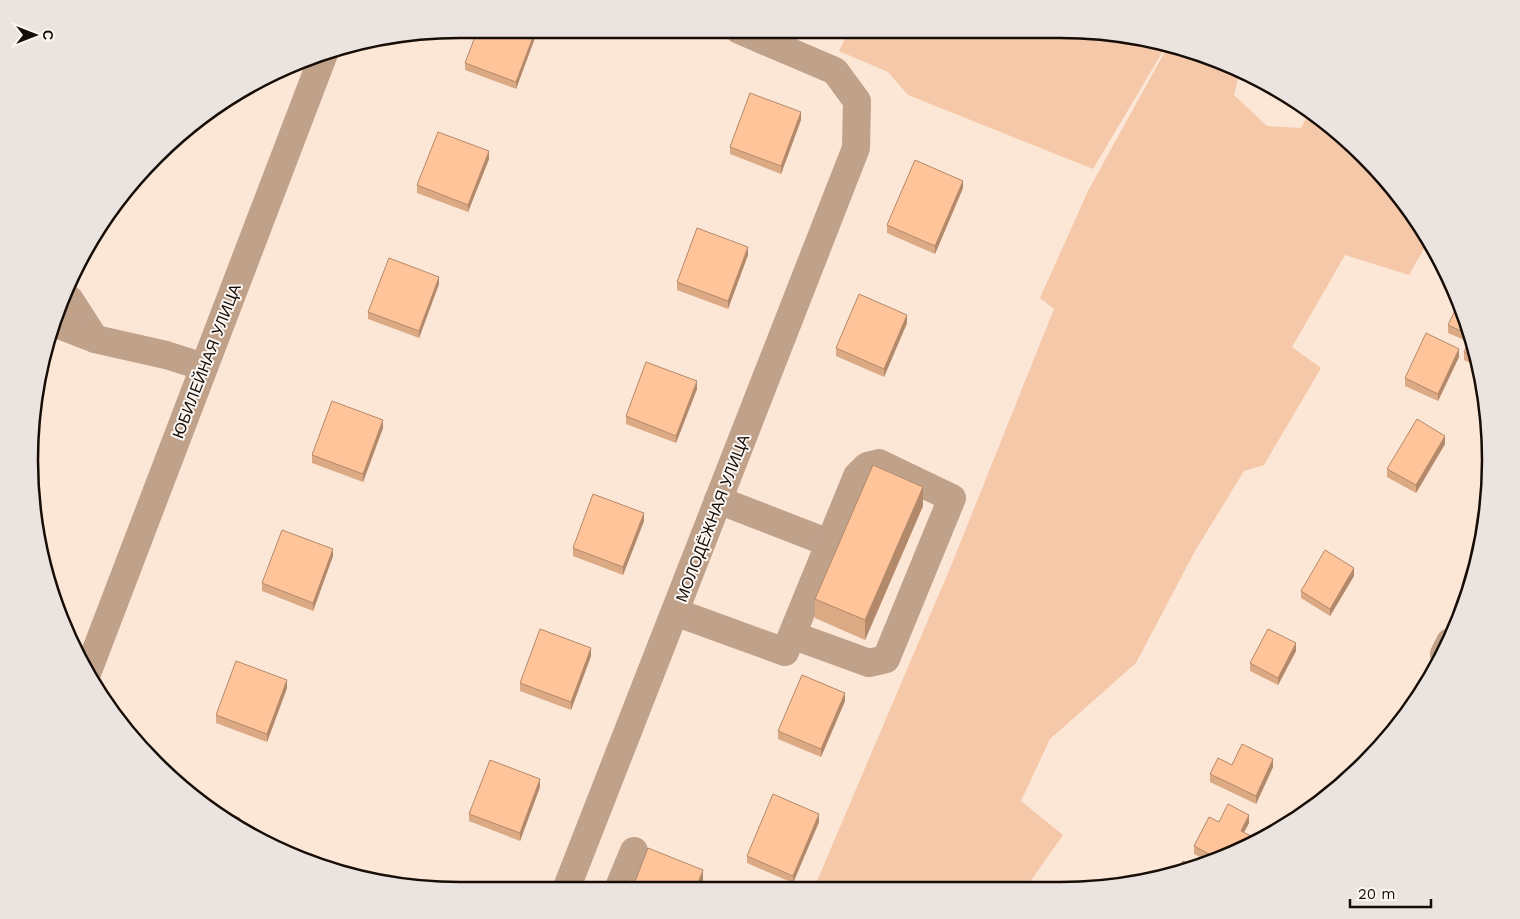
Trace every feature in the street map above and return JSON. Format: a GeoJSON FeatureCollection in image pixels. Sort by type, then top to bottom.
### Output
{"type":"FeatureCollection","features":[{"type":"Feature","properties":{"kind":"street","name":"МОЛОДЁЖНАЯ УЛИЦА"},"geometry":{"type":"LineString","coordinates":[[569,882],[856,148],[857,101],[835,71],[758,38]]}},
{"type":"Feature","properties":{"kind":"street","name":"ЮБИЛЕЙНАЯ УЛИЦА"},"geometry":{"type":"LineString","coordinates":[[91,664],[321,61]]}},
{"type":"Feature","properties":{"kind":"street"},"geometry":{"type":"LineString","coordinates":[[69,300],[95,339]]}},
{"type":"Feature","properties":{"kind":"street"},"geometry":{"type":"LineString","coordinates":[[60,325],[95,339],[166,355],[204,367]]}},
{"type":"Feature","properties":{"kind":"street"},"geometry":{"type":"LineString","coordinates":[[675,612],[785,652],[857,476],[867,466],[880,463],[952,498],[886,659],[869,663],[792,635]]}},
{"type":"Feature","properties":{"kind":"street"},"geometry":{"type":"LineString","coordinates":[[718,500],[829,543]]}},
{"type":"Feature","properties":{"kind":"street"},"geometry":{"type":"LineString","coordinates":[[621,882],[634,851]]}},
{"type":"Feature","properties":{"kind":"shaded area"},"geometry":{"type":"Polygon","coordinates":[[[846,38],[1088,38],[1116,41],[1163,51],[1093,169],[908,95],[888,72],[839,51],[846,38]]]}},
{"type":"Feature","properties":{"kind":"shaded area"},"geometry":{"type":"Polygon","coordinates":[[[1165,51],[1196,60],[1238,77],[1234,95],[1267,126],[1301,128],[1307,117],[1317,125],[1339,142],[1378,181],[1411,225],[1425,247],[1409,275],[1345,255],[1292,347],[1321,368],[1264,465],[1244,471],[1195,551],[1136,663],[1050,739],[1021,801],[1063,835],[1030,882],[817,882],[951,566],[1054,309],[1040,298],[1088,191],[1165,51]]]}},
{"type":"Feature","properties":{"kind":"building"},"geometry":{"type":"Polygon","coordinates":[[[475,38],[533,38],[516,82],[465,63],[475,38]]]}},
{"type":"Feature","properties":{"kind":"building"},"geometry":{"type":"Polygon","coordinates":[[[750,93],[801,112],[781,166],[730,147],[750,93]]]}},
{"type":"Feature","properties":{"kind":"building"},"geometry":{"type":"Polygon","coordinates":[[[438,132],[489,151],[468,205],[417,185],[438,132]]]}},
{"type":"Feature","properties":{"kind":"building"},"geometry":{"type":"Polygon","coordinates":[[[915,160],[963,181],[935,246],[887,225],[915,160]]]}},
{"type":"Feature","properties":{"kind":"building"},"geometry":{"type":"Polygon","coordinates":[[[697,228],[748,247],[728,301],[677,282],[697,228]]]}},
{"type":"Feature","properties":{"kind":"building"},"geometry":{"type":"Polygon","coordinates":[[[389,258],[439,277],[419,331],[368,312],[389,258]]]}},
{"type":"Feature","properties":{"kind":"building"},"geometry":{"type":"Polygon","coordinates":[[[859,294],[907,315],[884,369],[836,348],[859,294]]]}},
{"type":"Feature","properties":{"kind":"building"},"geometry":{"type":"Polygon","coordinates":[[[1455,311],[1462,332],[1448,325],[1455,311]]]}},
{"type":"Feature","properties":{"kind":"building"},"geometry":{"type":"Polygon","coordinates":[[[1426,333],[1459,349],[1438,394],[1405,378],[1426,333]]]}},
{"type":"Feature","properties":{"kind":"building"},"geometry":{"type":"Polygon","coordinates":[[[1467,347],[1469,355],[1464,352],[1467,347]]]}},
{"type":"Feature","properties":{"kind":"building"},"geometry":{"type":"Polygon","coordinates":[[[646,362],[697,381],[676,436],[626,416],[646,362]]]}},
{"type":"Feature","properties":{"kind":"building"},"geometry":{"type":"Polygon","coordinates":[[[332,401],[383,420],[363,474],[312,455],[332,401]]]}},
{"type":"Feature","properties":{"kind":"building"},"geometry":{"type":"Polygon","coordinates":[[[1417,419],[1445,436],[1416,485],[1387,469],[1417,419]]]}},
{"type":"Feature","properties":{"kind":"building"},"geometry":{"type":"Polygon","coordinates":[[[873,465],[923,487],[865,620],[815,599],[873,465]]]}},
{"type":"Feature","properties":{"kind":"building"},"geometry":{"type":"Polygon","coordinates":[[[593,494],[644,513],[623,567],[573,548],[593,494]]]}},
{"type":"Feature","properties":{"kind":"building"},"geometry":{"type":"Polygon","coordinates":[[[282,530],[333,549],[313,603],[262,583],[282,530]]]}},
{"type":"Feature","properties":{"kind":"building"},"geometry":{"type":"Polygon","coordinates":[[[1325,550],[1354,568],[1330,609],[1301,591],[1325,550]]]}},
{"type":"Feature","properties":{"kind":"building"},"geometry":{"type":"Polygon","coordinates":[[[540,629],[591,648],[571,702],[520,683],[540,629]]]}},
{"type":"Feature","properties":{"kind":"building"},"geometry":{"type":"Polygon","coordinates":[[[1268,629],[1296,643],[1278,678],[1250,663],[1268,629]]]}},
{"type":"Feature","properties":{"kind":"building"},"geometry":{"type":"Polygon","coordinates":[[[236,661],[287,680],[267,734],[216,715],[236,661]]]}},
{"type":"Feature","properties":{"kind":"building"},"geometry":{"type":"Polygon","coordinates":[[[802,675],[845,693],[821,749],[778,731],[802,675]]]}},
{"type":"Feature","properties":{"kind":"building"},"geometry":{"type":"Polygon","coordinates":[[[1242,744],[1273,759],[1256,796],[1210,774],[1218,758],[1232,765],[1242,744]]]}},
{"type":"Feature","properties":{"kind":"building"},"geometry":{"type":"Polygon","coordinates":[[[490,760],[540,779],[520,833],[469,814],[490,760]]]}},
{"type":"Feature","properties":{"kind":"building"},"geometry":{"type":"Polygon","coordinates":[[[773,794],[819,814],[793,876],[747,856],[773,794]]]}},
{"type":"Feature","properties":{"kind":"building"},"geometry":{"type":"Polygon","coordinates":[[[1228,804],[1249,815],[1241,831],[1251,836],[1209,854],[1194,846],[1209,817],[1219,822],[1228,804]]]}},
{"type":"Feature","properties":{"kind":"building"},"geometry":{"type":"Polygon","coordinates":[[[648,848],[703,870],[698,882],[635,882],[648,848]]]}}]}
